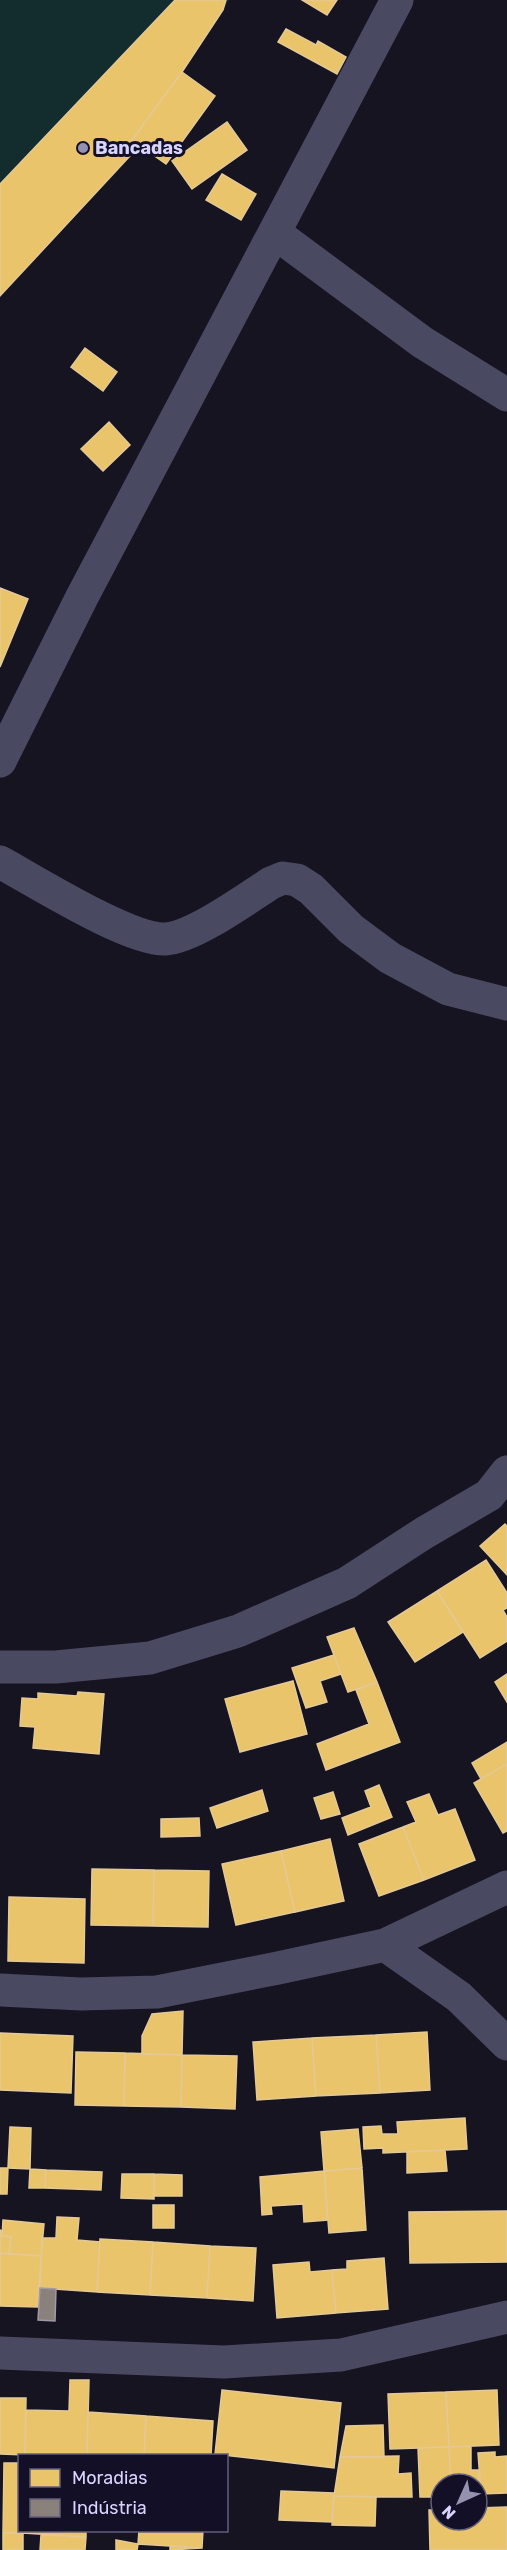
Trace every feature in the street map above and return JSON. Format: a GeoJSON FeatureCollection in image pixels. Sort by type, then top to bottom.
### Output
{"type":"FeatureCollection","features":[{"type":"Feature","properties":{"kind":"street"},"geometry":{"type":"LineString","coordinates":[[0,761],[82,597],[397,0]]}},
{"type":"Feature","properties":{"kind":"street"},"geometry":{"type":"LineString","coordinates":[[275,232],[423,342],[507,395]]}},
{"type":"Feature","properties":{"kind":"street"},"geometry":{"type":"LineString","coordinates":[[0,862],[128,932],[166,939],[202,926],[271,883],[283,878],[297,880],[311,889],[351,929],[390,958],[448,989],[507,1004]]}},
{"type":"Feature","properties":{"kind":"street"},"geometry":{"type":"LineString","coordinates":[[0,1667],[56,1667],[150,1658],[238,1631],[347,1583],[424,1533],[501,1494]]}},
{"type":"Feature","properties":{"kind":"street"},"geometry":{"type":"LineString","coordinates":[[0,1990],[81,1994],[157,1992],[385,1945],[507,1887]]}},
{"type":"Feature","properties":{"kind":"street"},"geometry":{"type":"LineString","coordinates":[[385,1945],[459,1997],[507,2044]]}},
{"type":"Feature","properties":{"kind":"street"},"geometry":{"type":"LineString","coordinates":[[0,2353],[224,2362],[341,2355],[507,2317]]}},
{"type":"Feature","properties":{"kind":"green space"},"geometry":{"type":"Polygon","coordinates":[[[0,0],[229,0],[182,72],[132,140],[130,156],[0,296],[0,0]]]}},
{"type":"Feature","properties":{"kind":"building: Moradias","name":"Bancadas"},"geometry":{"type":"Polygon","coordinates":[[[175,0],[226,0],[223,10],[182,72],[132,140],[130,156],[0,296],[0,184],[175,0]]]}},
{"type":"Feature","properties":{"kind":"building: Moradias"},"geometry":{"type":"Polygon","coordinates":[[[302,0],[337,0],[327,15],[302,0]]]}},
{"type":"Feature","properties":{"kind":"building: Moradias"},"geometry":{"type":"Polygon","coordinates":[[[286,29],[316,45],[318,41],[346,57],[337,74],[278,42],[286,29]]]}},
{"type":"Feature","properties":{"kind":"building: Moradias"},"geometry":{"type":"Polygon","coordinates":[[[182,72],[215,96],[166,164],[132,140],[182,72]]]}},
{"type":"Feature","properties":{"kind":"building: Moradias"},"geometry":{"type":"Polygon","coordinates":[[[227,122],[247,150],[192,189],[172,161],[227,122]]]}},
{"type":"Feature","properties":{"kind":"building: Moradias"},"geometry":{"type":"Polygon","coordinates":[[[222,174],[256,194],[241,220],[206,200],[222,174]]]}},
{"type":"Feature","properties":{"kind":"building: Moradias"},"geometry":{"type":"Polygon","coordinates":[[[85,348],[117,372],[103,391],[71,367],[85,348]]]}},
{"type":"Feature","properties":{"kind":"building: Moradias"},"geometry":{"type":"Polygon","coordinates":[[[109,422],[130,445],[103,471],[81,449],[109,422]]]}},
{"type":"Feature","properties":{"kind":"building: Moradias"},"geometry":{"type":"Polygon","coordinates":[[[0,588],[28,599],[0,667],[0,588]]]}},
{"type":"Feature","properties":{"kind":"building: Moradias"},"geometry":{"type":"Polygon","coordinates":[[[505,1524],[507,1526],[507,1575],[480,1546],[505,1524]]]}},
{"type":"Feature","properties":{"kind":"building: Moradias"},"geometry":{"type":"Polygon","coordinates":[[[486,1560],[507,1593],[507,1608],[503,1610],[507,1617],[507,1641],[480,1658],[437,1591],[486,1560]]]}},
{"type":"Feature","properties":{"kind":"building: Moradias"},"geometry":{"type":"Polygon","coordinates":[[[437,1591],[463,1632],[415,1662],[388,1622],[437,1591]]]}},
{"type":"Feature","properties":{"kind":"building: Moradias"},"geometry":{"type":"Polygon","coordinates":[[[354,1628],[377,1682],[348,1692],[327,1637],[354,1628]]]}},
{"type":"Feature","properties":{"kind":"building: Moradias"},"geometry":{"type":"Polygon","coordinates":[[[334,1655],[341,1674],[320,1681],[327,1702],[306,1708],[292,1668],[334,1655]]]}},
{"type":"Feature","properties":{"kind":"building: Moradias"},"geometry":{"type":"Polygon","coordinates":[[[507,1674],[507,1702],[495,1682],[507,1674]]]}},
{"type":"Feature","properties":{"kind":"building: Moradias"},"geometry":{"type":"Polygon","coordinates":[[[293,1681],[307,1734],[240,1752],[225,1699],[293,1681]]]}},
{"type":"Feature","properties":{"kind":"building: Moradias"},"geometry":{"type":"Polygon","coordinates":[[[377,1682],[400,1742],[326,1770],[317,1744],[369,1724],[356,1690],[377,1682]]]}},
{"type":"Feature","properties":{"kind":"building: Moradias"},"geometry":{"type":"Polygon","coordinates":[[[78,1692],[104,1694],[99,1754],[33,1748],[35,1727],[20,1726],[22,1698],[38,1699],[38,1693],[77,1696],[78,1692]]]}},
{"type":"Feature","properties":{"kind":"building: Moradias"},"geometry":{"type":"Polygon","coordinates":[[[507,1742],[507,1764],[481,1779],[472,1763],[507,1742]]]}},
{"type":"Feature","properties":{"kind":"building: Moradias"},"geometry":{"type":"Polygon","coordinates":[[[507,1764],[507,1831],[503,1833],[474,1783],[507,1764]]]}},
{"type":"Feature","properties":{"kind":"building: Moradias"},"geometry":{"type":"Polygon","coordinates":[[[379,1785],[392,1817],[348,1835],[342,1818],[371,1807],[365,1791],[379,1785]]]}},
{"type":"Feature","properties":{"kind":"building: Moradias"},"geometry":{"type":"Polygon","coordinates":[[[262,1790],[268,1811],[217,1828],[210,1808],[262,1790]]]}},
{"type":"Feature","properties":{"kind":"building: Moradias"},"geometry":{"type":"Polygon","coordinates":[[[333,1792],[340,1814],[321,1819],[314,1798],[333,1792]]]}},
{"type":"Feature","properties":{"kind":"building: Moradias"},"geometry":{"type":"Polygon","coordinates":[[[429,1794],[438,1815],[455,1809],[475,1860],[424,1880],[403,1827],[416,1822],[407,1802],[429,1794]]]}},
{"type":"Feature","properties":{"kind":"building: Moradias"},"geometry":{"type":"Polygon","coordinates":[[[199,1818],[200,1836],[161,1837],[161,1819],[199,1818]]]}},
{"type":"Feature","properties":{"kind":"building: Moradias"},"geometry":{"type":"Polygon","coordinates":[[[403,1827],[424,1880],[379,1896],[359,1844],[403,1827]]]}},
{"type":"Feature","properties":{"kind":"building: Moradias"},"geometry":{"type":"Polygon","coordinates":[[[330,1839],[344,1901],[295,1912],[281,1851],[330,1839]]]}},
{"type":"Feature","properties":{"kind":"building: Moradias"},"geometry":{"type":"Polygon","coordinates":[[[281,1851],[295,1912],[236,1925],[222,1864],[281,1851]]]}},
{"type":"Feature","properties":{"kind":"building: Moradias"},"geometry":{"type":"Polygon","coordinates":[[[92,1869],[154,1870],[153,1926],[91,1925],[92,1869]]]}},
{"type":"Feature","properties":{"kind":"building: Moradias"},"geometry":{"type":"Polygon","coordinates":[[[154,1870],[209,1871],[208,1927],[153,1926],[154,1870]]]}},
{"type":"Feature","properties":{"kind":"building: Moradias"},"geometry":{"type":"Polygon","coordinates":[[[9,1897],[85,1899],[84,1963],[8,1961],[9,1897]]]}},
{"type":"Feature","properties":{"kind":"building: Moradias"},"geometry":{"type":"Polygon","coordinates":[[[183,2011],[182,2055],[142,2054],[142,2036],[152,2014],[183,2011]]]}},
{"type":"Feature","properties":{"kind":"building: Moradias"},"geometry":{"type":"Polygon","coordinates":[[[427,2032],[430,2090],[380,2093],[376,2035],[427,2032]]]}},
{"type":"Feature","properties":{"kind":"building: Moradias"},"geometry":{"type":"Polygon","coordinates":[[[0,2033],[73,2036],[71,2093],[0,2090],[0,2033]]]}},
{"type":"Feature","properties":{"kind":"building: Moradias"},"geometry":{"type":"Polygon","coordinates":[[[376,2035],[380,2093],[316,2096],[312,2038],[376,2035]]]}},
{"type":"Feature","properties":{"kind":"building: Moradias"},"geometry":{"type":"Polygon","coordinates":[[[312,2038],[316,2096],[257,2100],[253,2042],[312,2038]]]}},
{"type":"Feature","properties":{"kind":"building: Moradias"},"geometry":{"type":"Polygon","coordinates":[[[76,2052],[125,2053],[124,2106],[75,2105],[76,2052]]]}},
{"type":"Feature","properties":{"kind":"building: Moradias"},"geometry":{"type":"Polygon","coordinates":[[[125,2053],[182,2055],[181,2107],[124,2106],[125,2053]]]}},
{"type":"Feature","properties":{"kind":"building: Moradias"},"geometry":{"type":"Polygon","coordinates":[[[182,2055],[237,2056],[235,2109],[181,2107],[182,2055]]]}},
{"type":"Feature","properties":{"kind":"building: Moradias"},"geometry":{"type":"Polygon","coordinates":[[[465,2118],[467,2149],[383,2153],[383,2148],[364,2149],[363,2127],[381,2126],[382,2134],[398,2134],[397,2122],[465,2118]]]}},
{"type":"Feature","properties":{"kind":"building: Moradias"},"geometry":{"type":"Polygon","coordinates":[[[10,2127],[31,2128],[30,2169],[8,2168],[10,2127]]]}},
{"type":"Feature","properties":{"kind":"building: Moradias"},"geometry":{"type":"Polygon","coordinates":[[[358,2129],[362,2168],[324,2171],[321,2132],[358,2129]]]}},
{"type":"Feature","properties":{"kind":"building: Moradias"},"geometry":{"type":"Polygon","coordinates":[[[445,2150],[447,2171],[407,2173],[407,2152],[445,2150]]]}},
{"type":"Feature","properties":{"kind":"building: Moradias"},"geometry":{"type":"Polygon","coordinates":[[[0,2168],[8,2168],[7,2194],[0,2194],[0,2168]]]}},
{"type":"Feature","properties":{"kind":"building: Moradias"},"geometry":{"type":"Polygon","coordinates":[[[362,2168],[366,2230],[329,2233],[324,2171],[362,2168]]]}},
{"type":"Feature","properties":{"kind":"building: Moradias"},"geometry":{"type":"Polygon","coordinates":[[[30,2169],[46,2170],[45,2188],[29,2188],[30,2169]]]}},
{"type":"Feature","properties":{"kind":"building: Moradias"},"geometry":{"type":"Polygon","coordinates":[[[46,2170],[102,2172],[101,2190],[45,2188],[46,2170]]]}},
{"type":"Feature","properties":{"kind":"building: Moradias"},"geometry":{"type":"Polygon","coordinates":[[[324,2171],[328,2220],[304,2222],[303,2204],[271,2206],[272,2214],[262,2215],[260,2177],[324,2171]]]}},
{"type":"Feature","properties":{"kind":"building: Moradias"},"geometry":{"type":"Polygon","coordinates":[[[122,2174],[154,2174],[154,2199],[121,2198],[122,2174]]]}},
{"type":"Feature","properties":{"kind":"building: Moradias"},"geometry":{"type":"Polygon","coordinates":[[[154,2174],[182,2175],[182,2196],[154,2196],[154,2174]]]}},
{"type":"Feature","properties":{"kind":"building: Moradias"},"geometry":{"type":"Polygon","coordinates":[[[153,2205],[174,2205],[174,2228],[153,2228],[153,2205]]]}},
{"type":"Feature","properties":{"kind":"building: Moradias"},"geometry":{"type":"Polygon","coordinates":[[[507,2211],[507,2262],[410,2263],[409,2212],[507,2211]]]}},
{"type":"Feature","properties":{"kind":"building: Moradias"},"geometry":{"type":"Polygon","coordinates":[[[57,2217],[79,2218],[77,2240],[100,2242],[97,2292],[40,2288],[42,2238],[56,2238],[57,2217]]]}},
{"type":"Feature","properties":{"kind":"building: Moradias"},"geometry":{"type":"Polygon","coordinates":[[[3,2220],[44,2224],[41,2256],[9,2254],[11,2237],[2,2236],[3,2220]]]}},
{"type":"Feature","properties":{"kind":"building: Moradias"},"geometry":{"type":"Polygon","coordinates":[[[0,2230],[2,2236],[11,2237],[9,2254],[0,2253],[0,2230]]]}},
{"type":"Feature","properties":{"kind":"building: Moradias"},"geometry":{"type":"Polygon","coordinates":[[[100,2239],[153,2242],[150,2295],[97,2292],[100,2239]]]}},
{"type":"Feature","properties":{"kind":"building: Moradias"},"geometry":{"type":"Polygon","coordinates":[[[153,2242],[210,2246],[207,2298],[150,2295],[153,2242]]]}},
{"type":"Feature","properties":{"kind":"building: Moradias"},"geometry":{"type":"Polygon","coordinates":[[[210,2246],[256,2248],[253,2301],[207,2298],[210,2246]]]}},
{"type":"Feature","properties":{"kind":"building: Moradias"},"geometry":{"type":"Polygon","coordinates":[[[0,2253],[41,2256],[38,2307],[0,2306],[0,2253]]]}},
{"type":"Feature","properties":{"kind":"building: Moradias"},"geometry":{"type":"Polygon","coordinates":[[[384,2258],[388,2309],[336,2313],[332,2270],[347,2269],[347,2261],[384,2258]]]}},
{"type":"Feature","properties":{"kind":"building: Moradias"},"geometry":{"type":"Polygon","coordinates":[[[309,2262],[310,2272],[332,2270],[336,2313],[277,2318],[273,2265],[309,2262]]]}},
{"type":"Feature","properties":{"kind":"building: Moradias"},"geometry":{"type":"Polygon","coordinates":[[[70,2380],[89,2380],[87,2454],[25,2454],[26,2410],[69,2411],[70,2380]]]}},
{"type":"Feature","properties":{"kind":"building: Moradias"},"geometry":{"type":"Polygon","coordinates":[[[222,2390],[341,2403],[334,2468],[215,2454],[222,2390]]]}},
{"type":"Feature","properties":{"kind":"building: Moradias"},"geometry":{"type":"Polygon","coordinates":[[[497,2390],[499,2445],[449,2447],[446,2392],[497,2390]]]}},
{"type":"Feature","properties":{"kind":"building: Moradias"},"geometry":{"type":"Polygon","coordinates":[[[446,2392],[449,2447],[390,2449],[388,2394],[446,2392]]]}},
{"type":"Feature","properties":{"kind":"building: Moradias"},"geometry":{"type":"Polygon","coordinates":[[[0,2398],[26,2398],[25,2454],[0,2454],[0,2398]]]}},
{"type":"Feature","properties":{"kind":"building: Moradias"},"geometry":{"type":"Polygon","coordinates":[[[88,2412],[146,2416],[144,2454],[87,2454],[88,2412]]]}},
{"type":"Feature","properties":{"kind":"building: Moradias"},"geometry":{"type":"Polygon","coordinates":[[[146,2416],[213,2421],[211,2454],[144,2454],[146,2416]]]}},
{"type":"Feature","properties":{"kind":"building: Moradias"},"geometry":{"type":"Polygon","coordinates":[[[383,2425],[384,2457],[340,2457],[346,2426],[383,2425]]]}},
{"type":"Feature","properties":{"kind":"building: Moradias"},"geometry":{"type":"Polygon","coordinates":[[[471,2446],[471,2470],[479,2470],[479,2472],[450,2472],[449,2447],[471,2446]]]}},
{"type":"Feature","properties":{"kind":"building: Moradias"},"geometry":{"type":"Polygon","coordinates":[[[449,2447],[450,2472],[429,2472],[429,2497],[420,2497],[418,2448],[449,2447]]]}},
{"type":"Feature","properties":{"kind":"building: Moradias"},"geometry":{"type":"Polygon","coordinates":[[[495,2452],[495,2457],[507,2456],[507,2493],[489,2494],[489,2472],[479,2472],[478,2453],[495,2452]]]}},
{"type":"Feature","properties":{"kind":"building: Moradias"},"geometry":{"type":"Polygon","coordinates":[[[399,2456],[398,2474],[411,2473],[412,2497],[334,2496],[340,2457],[399,2456]]]}},
{"type":"Feature","properties":{"kind":"building: Moradias"},"geometry":{"type":"Polygon","coordinates":[[[4,2463],[18,2463],[18,2532],[23,2533],[3,2533],[4,2463]]]}},
{"type":"Feature","properties":{"kind":"building: Moradias"},"geometry":{"type":"Polygon","coordinates":[[[281,2491],[334,2493],[332,2522],[279,2520],[281,2491]]]}},
{"type":"Feature","properties":{"kind":"building: Moradias"},"geometry":{"type":"Polygon","coordinates":[[[334,2496],[376,2497],[375,2526],[332,2525],[334,2496]]]}},
{"type":"Feature","properties":{"kind":"building: Moradias"},"geometry":{"type":"Polygon","coordinates":[[[507,2507],[507,2550],[430,2550],[430,2532],[489,2532],[489,2508],[507,2507]]]}},
{"type":"Feature","properties":{"kind":"building: Moradias"},"geometry":{"type":"Polygon","coordinates":[[[86,2532],[86,2537],[23,2533],[86,2532]]]}},
{"type":"Feature","properties":{"kind":"building: Moradias"},"geometry":{"type":"Polygon","coordinates":[[[139,2532],[203,2532],[202,2548],[138,2544],[139,2532]]]}},
{"type":"Feature","properties":{"kind":"building: Moradias"},"geometry":{"type":"Polygon","coordinates":[[[3,2533],[23,2533],[23,2550],[3,2550],[3,2533]]]}},
{"type":"Feature","properties":{"kind":"building: Moradias"},"geometry":{"type":"Polygon","coordinates":[[[41,2535],[86,2537],[85,2550],[40,2550],[41,2535]]]}},
{"type":"Feature","properties":{"kind":"building: Moradias"},"geometry":{"type":"Polygon","coordinates":[[[116,2540],[138,2544],[137,2550],[116,2550],[116,2540]]]}},
{"type":"Feature","properties":{"kind":"building: Moradias"},"geometry":{"type":"Polygon","coordinates":[[[170,2546],[202,2548],[170,2550],[170,2546]]]}},
{"type":"Feature","properties":{"kind":"building: Indústria"},"geometry":{"type":"Polygon","coordinates":[[[40,2288],[56,2289],[55,2321],[38,2320],[40,2288]]]}},
{"type":"Feature","properties":{"kind":"place","name":"Bancadas"},"geometry":{"type":"Point","coordinates":[83,148]}}]}
